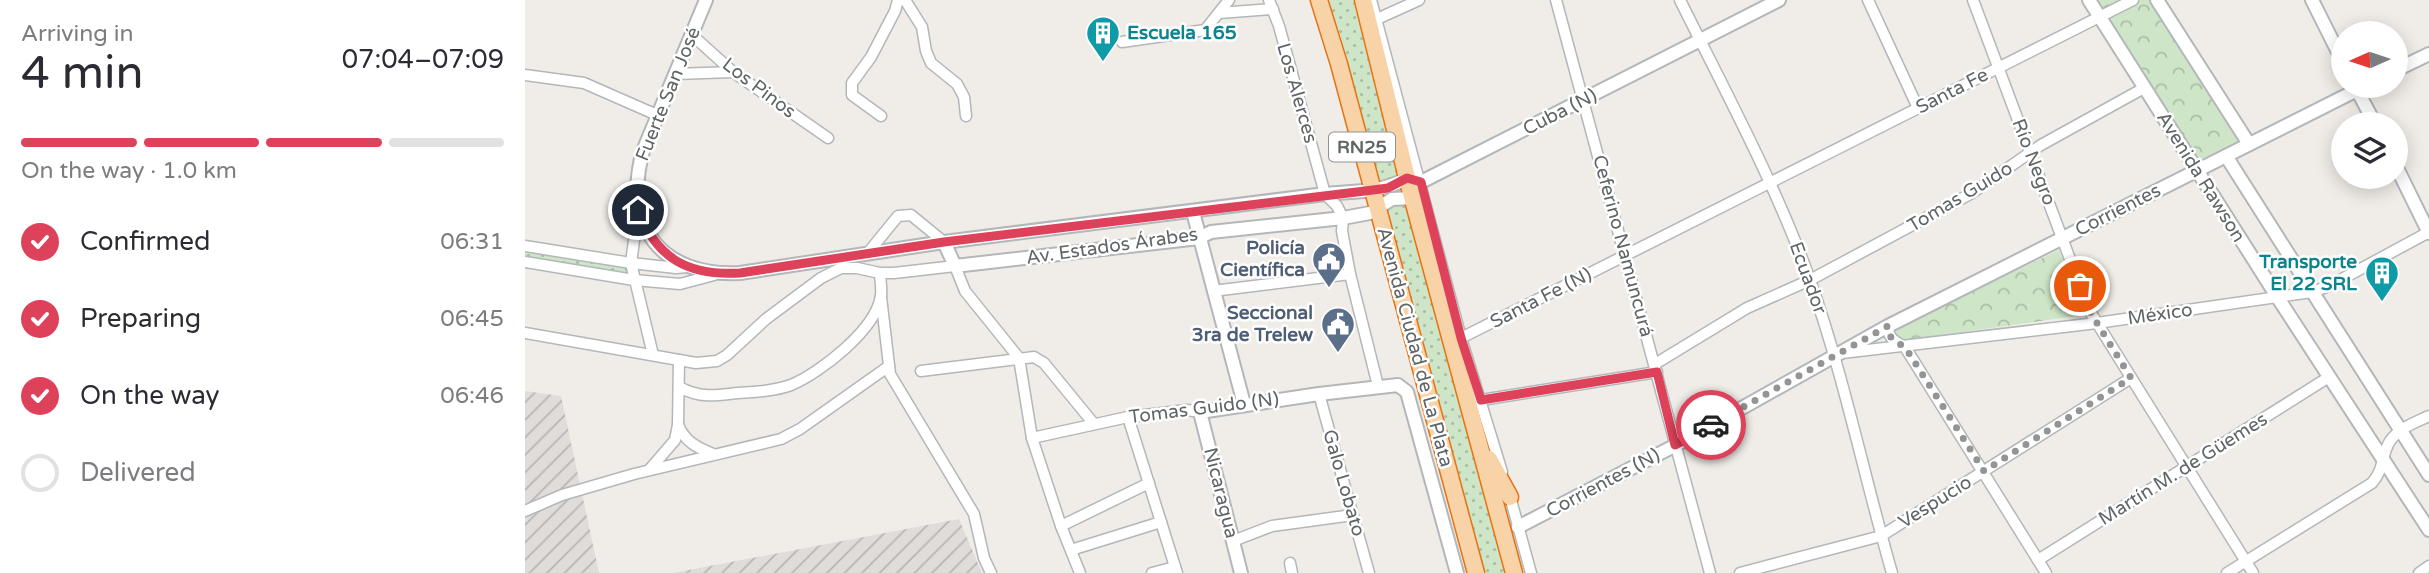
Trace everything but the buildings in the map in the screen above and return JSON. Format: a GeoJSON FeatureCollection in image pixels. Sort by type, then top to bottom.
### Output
{"type":"FeatureCollection","features":[{"type":"Feature","properties":{"kind":"highway","name":"Avenida Ciudad de La Plata"},"geometry":{"type":"LineString","coordinates":[[1319,0],[1339,64],[1349,130],[1369,190],[1384,262],[1401,296],[1476,573]]}},
{"type":"Feature","properties":{"kind":"highway","name":"Avenida Ciudad de La Plata"},"geometry":{"type":"LineString","coordinates":[[1368,6],[1414,180],[1413,198],[1514,573]]}},
{"type":"Feature","properties":{"kind":"highway"},"geometry":{"type":"LineString","coordinates":[[1475,434],[1510,497]]}},
{"type":"Feature","properties":{"kind":"street","name":"Fuerte San José"},"geometry":{"type":"LineString","coordinates":[[653,355],[631,263],[638,210],[637,172],[657,115],[677,74],[706,0]]}},
{"type":"Feature","properties":{"kind":"street"},"geometry":{"type":"LineString","coordinates":[[881,116],[852,94],[852,83],[871,57],[898,0]]}},
{"type":"Feature","properties":{"kind":"street"},"geometry":{"type":"LineString","coordinates":[[905,0],[922,27],[931,63],[957,84],[964,97],[966,116]]}},
{"type":"Feature","properties":{"kind":"street"},"geometry":{"type":"LineString","coordinates":[[1122,42],[1205,30],[1229,0]]}},
{"type":"Feature","properties":{"kind":"street"},"geometry":{"type":"LineString","coordinates":[[1368,6],[1419,0]]}},
{"type":"Feature","properties":{"kind":"street","name":"Ceferino Namuncurá"},"geometry":{"type":"LineString","coordinates":[[1556,0],[1710,573]]}},
{"type":"Feature","properties":{"kind":"street","name":"Ecuador"},"geometry":{"type":"LineString","coordinates":[[1680,0],[1771,181],[1810,280],[1834,354],[1892,573]]}},
{"type":"Feature","properties":{"kind":"street","name":"Cuba (N)"},"geometry":{"type":"LineString","coordinates":[[1414,180],[1584,100],[1779,0]]}},
{"type":"Feature","properties":{"kind":"street"},"geometry":{"type":"LineString","coordinates":[[1868,0],[1918,108]]}},
{"type":"Feature","properties":{"kind":"street","name":"Río Negro"},"geometry":{"type":"LineString","coordinates":[[1973,0],[2089,310],[2253,573]]}},
{"type":"Feature","properties":{"kind":"street","name":"Avenida Rawson"},"geometry":{"type":"LineString","coordinates":[[2089,0],[2277,298],[2429,530]]}},
{"type":"Feature","properties":{"kind":"street","name":"Santa Fe"},"geometry":{"type":"LineString","coordinates":[[1771,181],[2133,0]]}},
{"type":"Feature","properties":{"kind":"street"},"geometry":{"type":"LineString","coordinates":[[2157,0],[2249,145]]}},
{"type":"Feature","properties":{"kind":"street"},"geometry":{"type":"LineString","coordinates":[[2312,0],[2331,38]]}},
{"type":"Feature","properties":{"kind":"street"},"geometry":{"type":"LineString","coordinates":[[1219,13],[1271,4]]}},
{"type":"Feature","properties":{"kind":"street","name":"Los Alerces"},"geometry":{"type":"LineString","coordinates":[[1271,4],[1325,194],[1337,206],[1343,218]]}},
{"type":"Feature","properties":{"kind":"street","name":"Los Pinos"},"geometry":{"type":"LineString","coordinates":[[692,35],[733,72],[828,138]]}},
{"type":"Feature","properties":{"kind":"street"},"geometry":{"type":"LineString","coordinates":[[2408,64],[2429,54]]}},
{"type":"Feature","properties":{"kind":"street"},"geometry":{"type":"LineString","coordinates":[[677,74],[733,72]]}},
{"type":"Feature","properties":{"kind":"street"},"geometry":{"type":"LineString","coordinates":[[525,75],[584,83],[657,115]]}},
{"type":"Feature","properties":{"kind":"street","name":"Tomas Guido"},"geometry":{"type":"LineString","coordinates":[[1810,280],[1972,193],[2031,153],[2144,88]]}},
{"type":"Feature","properties":{"kind":"street","name":"Corrientes"},"geometry":{"type":"LineString","coordinates":[[1834,354],[2338,98]]}},
{"type":"Feature","properties":{"kind":"street","name":"Avenida Rawson"},"geometry":{"type":"LineString","coordinates":[[2226,156],[2429,475]]}},
{"type":"Feature","properties":{"kind":"street","name":"Av. Estados Árabes"},"geometry":{"type":"LineString","coordinates":[[525,262],[680,285],[715,275],[944,242],[1388,188],[1414,180]]}},
{"type":"Feature","properties":{"kind":"street","name":"Avenida Ciudad de La Plata"},"geometry":{"type":"LineString","coordinates":[[1414,180],[1518,527]]}},
{"type":"Feature","properties":{"kind":"street","name":"Santa Fe (N)"},"geometry":{"type":"LineString","coordinates":[[1461,338],[1771,181]]}},
{"type":"Feature","properties":{"kind":"street"},"geometry":{"type":"LineString","coordinates":[[2408,189],[2429,232]]}},
{"type":"Feature","properties":{"kind":"street","name":"Av. Estados Árabes"},"geometry":{"type":"LineString","coordinates":[[525,333],[707,363],[727,355],[766,319],[821,278],[841,268],[880,273],[1199,237],[1211,232],[1343,218],[1374,210],[1392,199],[1413,198]]}},
{"type":"Feature","properties":{"kind":"street","name":"Av. Estados Árabes"},"geometry":{"type":"LineString","coordinates":[[638,210],[647,234],[663,251],[687,267],[715,275]]}},
{"type":"Feature","properties":{"kind":"street"},"geometry":{"type":"LineString","coordinates":[[1193,212],[1244,404]]}},
{"type":"Feature","properties":{"kind":"street"},"geometry":{"type":"LineString","coordinates":[[867,254],[898,216],[911,215],[944,242],[965,291],[1019,359],[1032,438],[1061,526],[1080,573]]}},
{"type":"Feature","properties":{"kind":"street"},"geometry":{"type":"LineString","coordinates":[[1343,218],[1342,231],[1350,274],[1378,386]]}},
{"type":"Feature","properties":{"kind":"street","name":"México"},"geometry":{"type":"LineString","coordinates":[[1834,354],[2097,323],[2312,292],[2429,232]]}},
{"type":"Feature","properties":{"kind":"street","name":"Av. Estados Árabes"},"geometry":{"type":"LineString","coordinates":[[525,246],[631,263],[687,267]]}},
{"type":"Feature","properties":{"kind":"street"},"geometry":{"type":"LineString","coordinates":[[880,273],[889,366],[894,383],[927,432],[974,514],[984,558],[991,573]]}},
{"type":"Feature","properties":{"kind":"street"},"geometry":{"type":"LineString","coordinates":[[1213,291],[1350,274]]}},
{"type":"Feature","properties":{"kind":"street"},"geometry":{"type":"LineString","coordinates":[[1481,400],[1656,368],[1747,307],[1810,280]]}},
{"type":"Feature","properties":{"kind":"street"},"geometry":{"type":"LineString","coordinates":[[679,387],[707,397],[772,390],[800,381],[854,340],[872,317],[881,297]]}},
{"type":"Feature","properties":{"kind":"street"},"geometry":{"type":"LineString","coordinates":[[1888,326],[1891,339],[1905,347],[2046,573]]}},
{"type":"Feature","properties":{"kind":"street","name":"Corrientes (N)"},"geometry":{"type":"LineString","coordinates":[[1518,527],[1675,445],[1834,354]]}},
{"type":"Feature","properties":{"kind":"street"},"geometry":{"type":"LineString","coordinates":[[921,372],[1034,357],[1044,363],[1094,424]]}},
{"type":"Feature","properties":{"kind":"street"},"geometry":{"type":"LineString","coordinates":[[649,471],[675,440],[680,360]]}},
{"type":"Feature","properties":{"kind":"street"},"geometry":{"type":"LineString","coordinates":[[525,511],[562,495],[781,439],[800,429],[889,366]]}},
{"type":"Feature","properties":{"kind":"street","name":"Martín M. de Güemes"},"geometry":{"type":"LineString","coordinates":[[2038,560],[2329,377]]}},
{"type":"Feature","properties":{"kind":"street","name":"Vespucio"},"geometry":{"type":"LineString","coordinates":[[1740,573],[1881,536],[2131,378]]}},
{"type":"Feature","properties":{"kind":"street","name":"Avenida Ciudad de La Plata"},"geometry":{"type":"LineString","coordinates":[[1378,386],[1398,385],[1406,392],[1457,573]]}},
{"type":"Feature","properties":{"kind":"street","name":"Tomas Guido (N)"},"geometry":{"type":"LineString","coordinates":[[1032,438],[1129,417],[1187,410],[1200,412],[1378,386]]}},
{"type":"Feature","properties":{"kind":"street","name":"Galo Lobato"},"geometry":{"type":"LineString","coordinates":[[1319,394],[1369,573]]}},
{"type":"Feature","properties":{"kind":"street","name":"Nicaragua"},"geometry":{"type":"LineString","coordinates":[[1200,412],[1241,573]]}},
{"type":"Feature","properties":{"kind":"street"},"geometry":{"type":"LineString","coordinates":[[2227,573],[2372,483],[2380,474],[2391,440],[2401,430],[2429,416]]}},
{"type":"Feature","properties":{"kind":"street"},"geometry":{"type":"LineString","coordinates":[[1129,417],[1176,570],[1152,573]]}},
{"type":"Feature","properties":{"kind":"street"},"geometry":{"type":"LineString","coordinates":[[678,425],[690,442],[714,455]]}},
{"type":"Feature","properties":{"kind":"street"},"geometry":{"type":"LineString","coordinates":[[1061,526],[1149,483]]}},
{"type":"Feature","properties":{"kind":"street"},"geometry":{"type":"LineString","coordinates":[[1233,541],[1272,526],[1353,515]]}},
{"type":"Feature","properties":{"kind":"street"},"geometry":{"type":"LineString","coordinates":[[1071,550],[1161,522]]}},
{"type":"Feature","properties":{"kind":"street"},"geometry":{"type":"LineString","coordinates":[[1518,527],[1531,573]]}},
{"type":"Feature","properties":{"kind":"street"},"geometry":{"type":"LineString","coordinates":[[2419,573],[2429,566]]}},
{"type":"Feature","properties":{"kind":"shaded area"},"geometry":{"type":"Polygon","coordinates":[[[525,391],[561,396],[599,573],[525,573],[525,391]]]}},
{"type":"Feature","properties":{"kind":"shaded area"},"geometry":{"type":"Polygon","coordinates":[[[959,519],[982,573],[673,573],[959,519]]]}},
{"type":"Feature","properties":{"kind":"green space"},"geometry":{"type":"Polygon","coordinates":[[[1327,0],[1353,0],[1400,170],[1396,177],[1385,182],[1376,179],[1327,0]]]}},
{"type":"Feature","properties":{"kind":"green space"},"geometry":{"type":"Polygon","coordinates":[[[2095,0],[2151,0],[2240,142],[2197,161],[2095,0]]]}},
{"type":"Feature","properties":{"kind":"green space"},"geometry":{"type":"Polygon","coordinates":[[[1401,203],[1410,207],[1510,573],[1481,573],[1385,215],[1390,206],[1401,203]]]}},
{"type":"Feature","properties":{"kind":"green space"},"geometry":{"type":"Polygon","coordinates":[[[525,250],[628,266],[631,276],[525,259],[525,250]]]}},
{"type":"Feature","properties":{"kind":"green space"},"geometry":{"type":"Polygon","coordinates":[[[2059,250],[2083,315],[1900,341],[1893,336],[1892,330],[2059,250]]]}},
{"type":"Feature","properties":{"kind":"way so far"},"geometry":{"type":"LineString","coordinates":[[1711,425],[1888,326],[1891,339],[1905,347],[1984,471],[2131,378],[2089,310],[2080,286]]}},
{"type":"Feature","properties":{"kind":"place","name":"Escuela 165"},"geometry":{"type":"Point","coordinates":[1103,63]}},
{"type":"Feature","properties":{"kind":"place","name":"Policía Científica"},"geometry":{"type":"Point","coordinates":[1329,289]}},
{"type":"Feature","properties":{"kind":"place","name":"Transporte El 22 SRL"},"geometry":{"type":"Point","coordinates":[2382,303]}},
{"type":"Feature","properties":{"kind":"place","name":"Seccional 3ra de Trelew"},"geometry":{"type":"Point","coordinates":[1338,354]}},
{"type":"Feature","properties":{"kind":"route"},"geometry":{"type":"LineString","coordinates":[[638,210],[647,234],[663,251],[687,267],[715,275],[944,242],[1388,188],[1407,178],[1421,182],[1461,338],[1481,400],[1657,372],[1675,445],[1711,425]]}}]}
